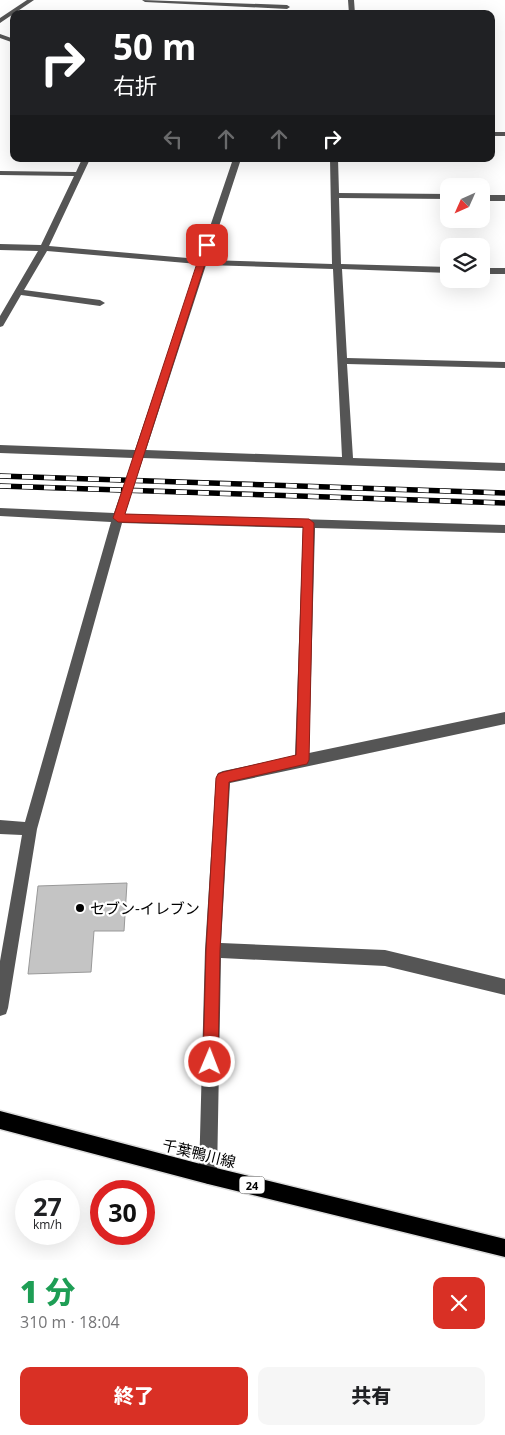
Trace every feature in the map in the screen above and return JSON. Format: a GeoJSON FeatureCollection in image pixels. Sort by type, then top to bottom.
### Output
{"type":"FeatureCollection","features":[{"type":"Feature","properties":{"kind":"main road","name":"千葉鴨川線"},"geometry":{"type":"LineString","coordinates":[[0,1120],[208,1175],[505,1248]]}},
{"type":"Feature","properties":{"kind":"street"},"geometry":{"type":"LineString","coordinates":[[16,10],[31,0]]}},
{"type":"Feature","properties":{"kind":"street"},"geometry":{"type":"LineString","coordinates":[[145,0],[272,10]]}},
{"type":"Feature","properties":{"kind":"street"},"geometry":{"type":"LineString","coordinates":[[0,324],[44,248],[84,162]]}},
{"type":"Feature","properties":{"kind":"street"},"geometry":{"type":"LineString","coordinates":[[0,1008],[30,829],[118,518],[201,262],[236,162]]}},
{"type":"Feature","properties":{"kind":"street"},"geometry":{"type":"LineString","coordinates":[[334,162],[337,267],[348,461]]}},
{"type":"Feature","properties":{"kind":"street"},"geometry":{"type":"LineString","coordinates":[[0,173],[78,174]]}},
{"type":"Feature","properties":{"kind":"street"},"geometry":{"type":"LineString","coordinates":[[335,195],[440,197]]}},
{"type":"Feature","properties":{"kind":"street"},"geometry":{"type":"LineString","coordinates":[[490,198],[505,198]]}},
{"type":"Feature","properties":{"kind":"street"},"geometry":{"type":"LineString","coordinates":[[0,247],[44,248],[201,262],[440,270]]}},
{"type":"Feature","properties":{"kind":"street"},"geometry":{"type":"LineString","coordinates":[[490,271],[505,271]]}},
{"type":"Feature","properties":{"kind":"street"},"geometry":{"type":"LineString","coordinates":[[19,292],[100,303]]}},
{"type":"Feature","properties":{"kind":"street"},"geometry":{"type":"LineString","coordinates":[[342,361],[505,365]]}},
{"type":"Feature","properties":{"kind":"street"},"geometry":{"type":"LineString","coordinates":[[0,449],[505,467]]}},
{"type":"Feature","properties":{"kind":"street"},"geometry":{"type":"LineString","coordinates":[[0,512],[118,518],[505,529]]}},
{"type":"Feature","properties":{"kind":"street"},"geometry":{"type":"LineString","coordinates":[[302,760],[309,523]]}},
{"type":"Feature","properties":{"kind":"street"},"geometry":{"type":"LineString","coordinates":[[208,1175],[213,950],[223,778],[505,718]]}},
{"type":"Feature","properties":{"kind":"street"},"geometry":{"type":"LineString","coordinates":[[0,827],[30,829]]}},
{"type":"Feature","properties":{"kind":"street"},"geometry":{"type":"LineString","coordinates":[[213,950],[385,958],[505,987]]}},
{"type":"Feature","properties":{"kind":"building","name":"セブン-イレブン"},"geometry":{"type":"Polygon","coordinates":[[[127,883],[124,931],[94,931],[91,972],[28,974],[38,886],[127,883]]]}},
{"type":"Feature","properties":{"kind":"railway"},"geometry":{"type":"LineString","coordinates":[[0,476],[505,493]]}},
{"type":"Feature","properties":{"kind":"railway"},"geometry":{"type":"LineString","coordinates":[[0,486],[505,503]]}},
{"type":"Feature","properties":{"kind":"place","name":"セブン-イレブン"},"geometry":{"type":"Point","coordinates":[80,908]}},
{"type":"Feature","properties":{"kind":"route"},"geometry":{"type":"LineString","coordinates":[[207,245],[118,518],[309,523],[302,760],[223,778],[213,950],[210,1062]]}}]}
